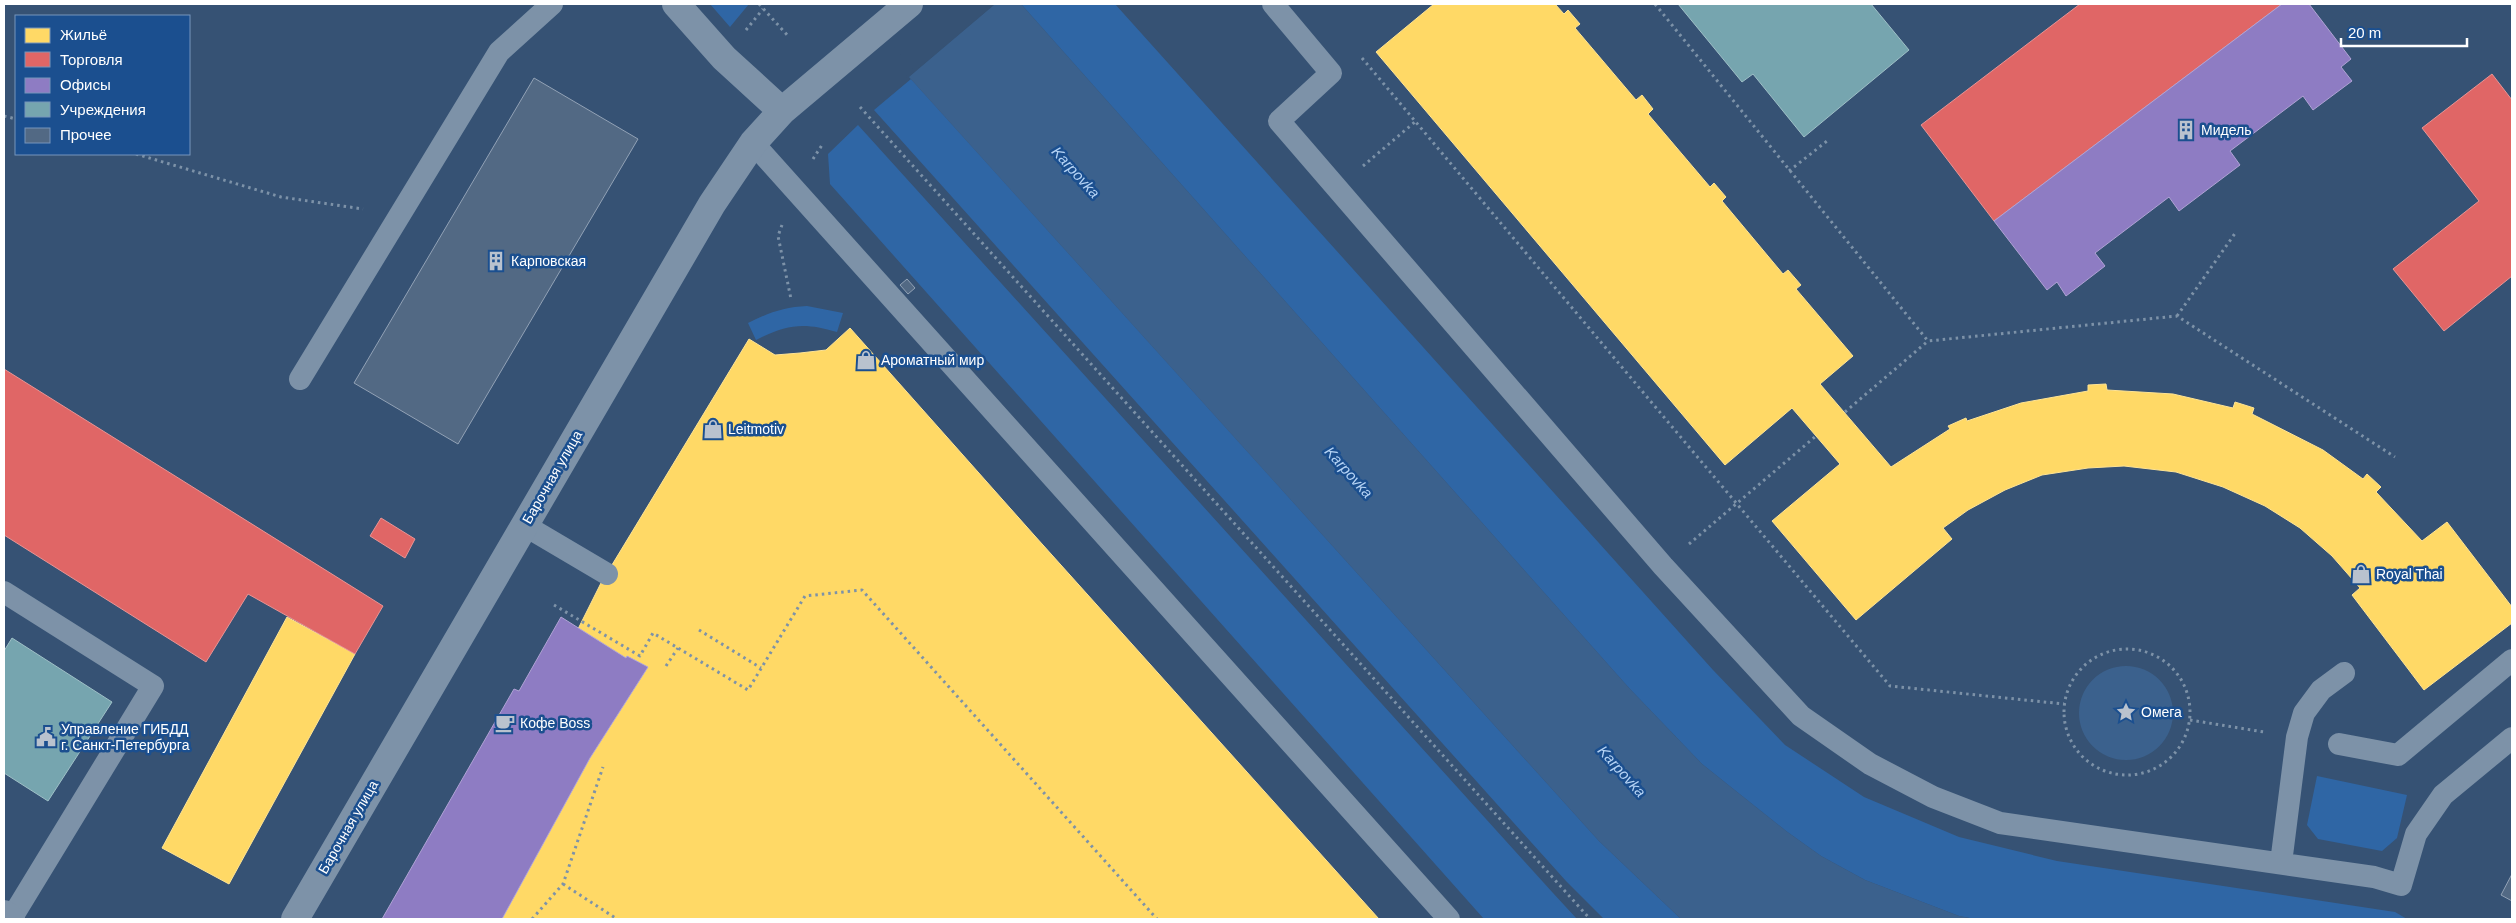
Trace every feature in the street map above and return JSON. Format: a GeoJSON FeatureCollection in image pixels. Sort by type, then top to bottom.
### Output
{"type":"FeatureCollection","features":[{"type":"Feature","properties":{"kind":"street"},"geometry":{"type":"LineString","coordinates":[[676,4],[724,58],[782,110]]}},
{"type":"Feature","properties":{"kind":"street","name":"Барочная улица"},"geometry":{"type":"LineString","coordinates":[[295,919],[712,204],[753,143],[782,110],[909,4]]}},
{"type":"Feature","properties":{"kind":"street"},"geometry":{"type":"LineString","coordinates":[[4,914],[11,919]]}},
{"type":"Feature","properties":{"kind":"lane"},"geometry":{"type":"LineString","coordinates":[[300,379],[499,52],[552,4]]}},
{"type":"Feature","properties":{"kind":"lane"},"geometry":{"type":"LineString","coordinates":[[1273,4],[1331,73],[1279,121],[1663,566],[1800,716],[1870,764],[1933,797],[2000,823],[2374,877],[2402,885],[2416,834],[2443,795],[2512,738]]}},
{"type":"Feature","properties":{"kind":"lane"},"geometry":{"type":"LineString","coordinates":[[753,143],[1449,919]]}},
{"type":"Feature","properties":{"kind":"lane"},"geometry":{"type":"LineString","coordinates":[[524,525],[607,574]]}},
{"type":"Feature","properties":{"kind":"lane"},"geometry":{"type":"LineString","coordinates":[[4,592],[152,686],[11,919]]}},
{"type":"Feature","properties":{"kind":"lane"},"geometry":{"type":"LineString","coordinates":[[2339,744],[2398,755],[2512,660]]}},
{"type":"Feature","properties":{"kind":"lane"},"geometry":{"type":"LineString","coordinates":[[2280,863],[2297,737],[2304,713],[2321,690],[2344,673]]}},
{"type":"Feature","properties":{"kind":"path"},"geometry":{"type":"LineString","coordinates":[[759,4],[789,37]]}},
{"type":"Feature","properties":{"kind":"path"},"geometry":{"type":"LineString","coordinates":[[1655,4],[1928,341]]}},
{"type":"Feature","properties":{"kind":"path"},"geometry":{"type":"LineString","coordinates":[[1357,51],[1890,686],[2064,704]]}},
{"type":"Feature","properties":{"kind":"path"},"geometry":{"type":"LineString","coordinates":[[860,107],[1590,919]]}},
{"type":"Feature","properties":{"kind":"path"},"geometry":{"type":"LineString","coordinates":[[1337,188],[1416,121]]}},
{"type":"Feature","properties":{"kind":"path"},"geometry":{"type":"LineString","coordinates":[[1789,171],[1827,141]]}},
{"type":"Feature","properties":{"kind":"path"},"geometry":{"type":"LineString","coordinates":[[139,155],[281,197],[400,214]]}},
{"type":"Feature","properties":{"kind":"path"},"geometry":{"type":"LineString","coordinates":[[2177,316],[2236,232]]}},
{"type":"Feature","properties":{"kind":"path"},"geometry":{"type":"LineString","coordinates":[[778,236],[791,299]]}},
{"type":"Feature","properties":{"kind":"path"},"geometry":{"type":"LineString","coordinates":[[1844,412],[1928,341],[2177,316],[2395,457]]}},
{"type":"Feature","properties":{"kind":"path"},"geometry":{"type":"LineString","coordinates":[[1663,566],[1816,436]]}},
{"type":"Feature","properties":{"kind":"path"},"geometry":{"type":"LineString","coordinates":[[554,605],[640,656],[653,633],[748,690],[805,596],[862,590],[1157,919]]}},
{"type":"Feature","properties":{"kind":"path"},"geometry":{"type":"LineString","coordinates":[[699,630],[761,668]]}},
{"type":"Feature","properties":{"kind":"path"},"geometry":{"type":"LineString","coordinates":[[666,666],[678,648]]}},
{"type":"Feature","properties":{"kind":"path"},"geometry":{"type":"LineString","coordinates":[[2135,649],[2154,655],[2171,666],[2183,682],[2190,701],[2190,720],[2184,740],[2179,748],[2173,756],[2158,768],[2138,775],[2119,776],[2100,770],[2083,759],[2075,748],[2064,724],[2064,704],[2070,685],[2075,677],[2081,669],[2096,657],[2115,650],[2135,649]]}},
{"type":"Feature","properties":{"kind":"path"},"geometry":{"type":"LineString","coordinates":[[532,919],[563,884],[603,767]]}},
{"type":"Feature","properties":{"kind":"path"},"geometry":{"type":"LineString","coordinates":[[563,884],[617,919]]}},
{"type":"Feature","properties":{"kind":"shaded area"},"geometry":{"type":"Polygon","coordinates":[[[710,4],[749,4],[730,27],[710,4]]]}},
{"type":"Feature","properties":{"kind":"shaded area"},"geometry":{"type":"Polygon","coordinates":[[[1021,4],[1115,4],[1713,670],[1785,745],[1864,797],[1959,837],[2057,861],[2395,912],[2407,919],[1975,919],[1959,916],[1865,880],[1821,856],[1786,831],[1702,764],[1629,688],[1021,4]]]}},
{"type":"Feature","properties":{"kind":"shaded area"},"geometry":{"type":"Polygon","coordinates":[[[911,79],[1599,841],[1681,919],[1604,919],[1566,881],[874,110],[911,79]]]}},
{"type":"Feature","properties":{"kind":"shaded area"},"geometry":{"type":"Polygon","coordinates":[[[858,125],[1577,919],[1484,919],[830,184],[828,154],[858,125]]]}},
{"type":"Feature","properties":{"kind":"shaded area"},"geometry":{"type":"Polygon","coordinates":[[[807,306],[843,313],[837,332],[815,327],[796,326],[777,331],[756,340],[748,323],[776,311],[807,306]]]}},
{"type":"Feature","properties":{"kind":"shaded area"},"geometry":{"type":"Polygon","coordinates":[[[2317,776],[2407,795],[2397,838],[2382,851],[2318,839],[2307,825],[2317,776]]]}},
{"type":"Feature","properties":{"kind":"water","name":"Karpovka"},"geometry":{"type":"Polygon","coordinates":[[[995,4],[1021,4],[1629,688],[1702,764],[1786,831],[1821,856],[1865,880],[1959,916],[1975,919],[1681,919],[1599,841],[909,77],[995,4]]]}},
{"type":"Feature","properties":{"kind":"water","name":"Омега"},"geometry":{"type":"Polygon","coordinates":[[[2126,666],[2144,670],[2159,680],[2169,695],[2173,713],[2169,731],[2159,746],[2144,756],[2126,760],[2108,756],[2093,746],[2083,731],[2079,713],[2083,695],[2093,680],[2108,670],[2126,666]]]}},
{"type":"Feature","properties":{"kind":"pier"},"geometry":{"type":"Polygon","coordinates":[[[857,4],[981,4],[985,8],[995,4],[907,78],[906,75],[913,69],[857,4]]]}},
{"type":"Feature","properties":{"kind":"building: Жильё"},"geometry":{"type":"Polygon","coordinates":[[[1434,4],[1555,4],[1564,14],[1568,10],[1580,24],[1575,28],[1636,100],[1642,95],[1653,109],[1648,114],[1710,187],[1714,183],[1726,197],[1722,201],[1783,274],[1788,270],[1801,285],[1796,289],[1853,356],[1820,384],[1891,467],[1950,429],[1948,426],[1966,418],[1967,421],[2021,403],[2088,391],[2088,385],[2106,384],[2107,390],[2173,394],[2233,408],[2235,402],[2254,408],[2252,414],[2323,450],[2363,479],[2367,474],[2381,487],[2376,492],[2422,541],[2447,522],[2512,607],[2512,623],[2424,690],[2352,595],[2360,588],[2332,556],[2300,528],[2265,506],[2223,487],[2176,472],[2124,466],[2088,468],[2042,475],[2005,490],[1968,510],[1943,528],[1952,539],[1856,620],[1772,521],[1840,464],[1792,408],[1725,465],[1376,52],[1434,4]]]}},
{"type":"Feature","properties":{"kind":"building: Жильё"},"geometry":{"type":"Polygon","coordinates":[[[850,328],[1379,919],[502,919],[590,758],[648,667],[627,656],[626,658],[578,629],[601,583],[749,339],[775,355],[800,353],[826,350],[850,328]]]}},
{"type":"Feature","properties":{"kind":"building: Жильё"},"geometry":{"type":"Polygon","coordinates":[[[287,617],[355,654],[229,884],[162,848],[287,617]]]}},
{"type":"Feature","properties":{"kind":"building: Торговля"},"geometry":{"type":"Polygon","coordinates":[[[2080,4],[2282,4],[1994,221],[1921,125],[2080,4]]]}},
{"type":"Feature","properties":{"kind":"building: Торговля"},"geometry":{"type":"Polygon","coordinates":[[[2492,74],[2512,100],[2512,276],[2444,331],[2393,269],[2479,201],[2422,128],[2492,74]]]}},
{"type":"Feature","properties":{"kind":"building: Торговля"},"geometry":{"type":"Polygon","coordinates":[[[4,369],[383,606],[355,654],[248,594],[206,662],[4,535],[4,369]]]}},
{"type":"Feature","properties":{"kind":"building: Торговля"},"geometry":{"type":"Polygon","coordinates":[[[381,518],[415,539],[405,558],[370,536],[381,518]]]}},
{"type":"Feature","properties":{"kind":"building: Офисы","name":"Мидель"},"geometry":{"type":"Polygon","coordinates":[[[2282,4],[2309,4],[2351,59],[2341,67],[2352,81],[2313,110],[2303,96],[2230,151],[2240,165],[2179,211],[2169,197],[2095,253],[2105,266],[2066,296],[2057,282],[2047,290],[1994,221],[2282,4]]]}},
{"type":"Feature","properties":{"kind":"building: Офисы"},"geometry":{"type":"Polygon","coordinates":[[[561,617],[626,658],[627,656],[648,667],[590,758],[502,919],[382,919],[514,689],[519,691],[561,617]]]}},
{"type":"Feature","properties":{"kind":"building: Учреждения"},"geometry":{"type":"Polygon","coordinates":[[[1678,4],[1871,4],[1909,50],[1804,137],[1753,74],[1742,82],[1678,4]]]}},
{"type":"Feature","properties":{"kind":"building: Учреждения","name":"Управление ГИБДД г. Санкт-Петербурга"},"geometry":{"type":"Polygon","coordinates":[[[12,638],[112,702],[48,801],[4,773],[4,651],[12,638]]]}},
{"type":"Feature","properties":{"kind":"building: Прочее","name":"Карповская"},"geometry":{"type":"Polygon","coordinates":[[[534,78],[638,139],[458,444],[354,383],[534,78]]]}},
{"type":"Feature","properties":{"kind":"building: Прочее"},"geometry":{"type":"Polygon","coordinates":[[[907,279],[915,288],[908,294],[900,285],[907,279]]]}},
{"type":"Feature","properties":{"kind":"building: Прочее"},"geometry":{"type":"Polygon","coordinates":[[[2512,874],[2512,901],[2501,895],[2512,874]]]}},
{"type":"Feature","properties":{"kind":"place","name":"Мидель"},"geometry":{"type":"Point","coordinates":[2186,130]}},
{"type":"Feature","properties":{"kind":"place","name":"Карповская"},"geometry":{"type":"Point","coordinates":[496,261]}},
{"type":"Feature","properties":{"kind":"place","name":"Ароматный мир"},"geometry":{"type":"Point","coordinates":[866,360]}},
{"type":"Feature","properties":{"kind":"place","name":"Leitmotiv"},"geometry":{"type":"Point","coordinates":[713,429]}},
{"type":"Feature","properties":{"kind":"place","name":"Royal Thai"},"geometry":{"type":"Point","coordinates":[2361,574]}},
{"type":"Feature","properties":{"kind":"place","name":"Омега"},"geometry":{"type":"Point","coordinates":[2126,712]}},
{"type":"Feature","properties":{"kind":"place","name":"Кофе Boss"},"geometry":{"type":"Point","coordinates":[505,723]}},
{"type":"Feature","properties":{"kind":"place","name":"Управление ГИБДД г. Санкт-Петербурга"},"geometry":{"type":"Point","coordinates":[46,737]}}]}
